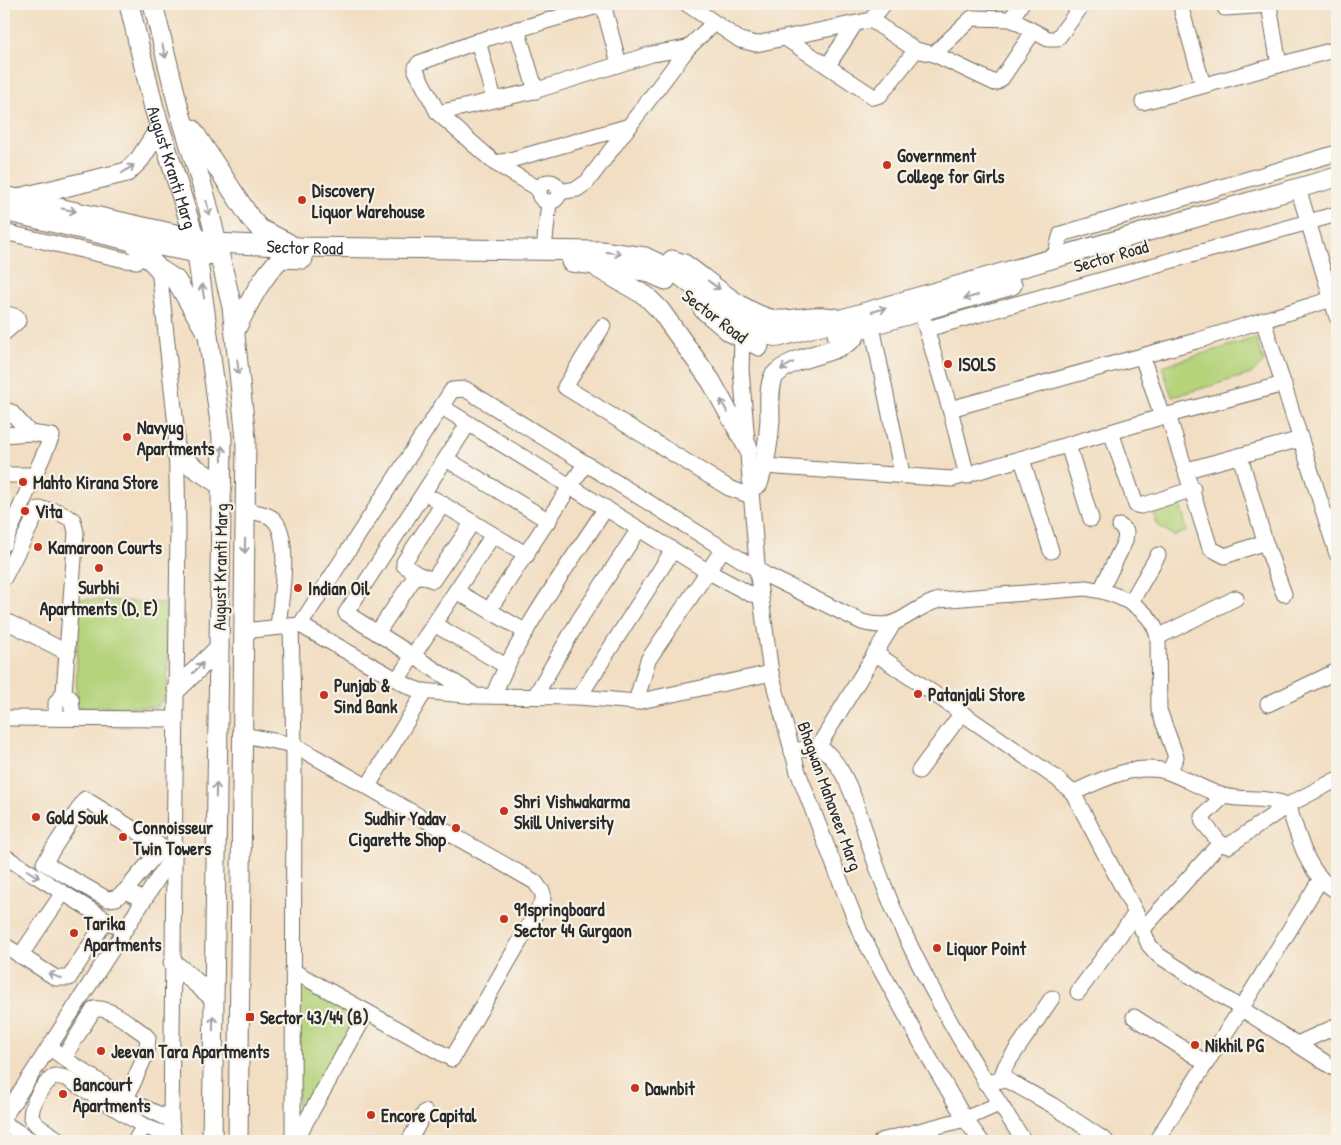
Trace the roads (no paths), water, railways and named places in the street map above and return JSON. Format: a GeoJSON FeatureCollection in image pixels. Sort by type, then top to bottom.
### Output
{"type":"FeatureCollection","features":[{"type":"Feature","properties":{"kind":"main road","name":"August Kranti Marg"},"geometry":{"type":"LineString","coordinates":[[129,4],[160,128],[197,246],[222,438],[212,1141]]}},
{"type":"Feature","properties":{"kind":"main road","name":"August Kranti Marg"},"geometry":{"type":"LineString","coordinates":[[153,4],[179,109],[207,202],[232,307],[246,439],[238,1141]]}},
{"type":"Feature","properties":{"kind":"main road"},"geometry":{"type":"LineString","coordinates":[[179,109],[251,219],[260,229],[283,242],[301,247]]}},
{"type":"Feature","properties":{"kind":"main road"},"geometry":{"type":"LineString","coordinates":[[7,202],[127,172],[140,159],[160,128]]}},
{"type":"Feature","properties":{"kind":"main road","name":"Sector Road"},"geometry":{"type":"LineString","coordinates":[[197,246],[217,249],[301,247],[601,251],[645,257],[674,272],[748,336],[781,350],[922,313],[1300,194],[1337,177]]}},
{"type":"Feature","properties":{"kind":"main road","name":"Sector Road"},"geometry":{"type":"LineString","coordinates":[[235,331],[262,279],[281,258],[589,263],[645,271],[667,281],[730,332],[748,336],[779,338],[844,320],[922,313],[1054,260],[1300,194],[1337,190]]}},
{"type":"Feature","properties":{"kind":"main road"},"geometry":{"type":"LineString","coordinates":[[7,202],[132,241],[197,246]]}},
{"type":"Feature","properties":{"kind":"main road"},"geometry":{"type":"LineString","coordinates":[[7,202],[197,246]]}},
{"type":"Feature","properties":{"kind":"main road"},"geometry":{"type":"LineString","coordinates":[[132,241],[153,262],[176,280],[210,340]]}},
{"type":"Feature","properties":{"kind":"main road"},"geometry":{"type":"LineString","coordinates":[[656,262],[667,259],[677,260],[749,309],[764,317],[780,320],[808,316],[844,320]]}},
{"type":"Feature","properties":{"kind":"main road"},"geometry":{"type":"LineString","coordinates":[[589,263],[646,296],[660,310],[711,381],[748,448]]}},
{"type":"Feature","properties":{"kind":"main road"},"geometry":{"type":"LineString","coordinates":[[755,490],[764,466],[768,441],[771,381],[774,376],[790,363],[853,338],[866,328]]}},
{"type":"Feature","properties":{"kind":"main road"},"geometry":{"type":"LineString","coordinates":[[177,456],[222,486]]}},
{"type":"Feature","properties":{"kind":"main road"},"geometry":{"type":"LineString","coordinates":[[177,689],[219,648]]}},
{"type":"Feature","properties":{"kind":"main road"},"geometry":{"type":"LineString","coordinates":[[173,963],[213,997]]}},
{"type":"Feature","properties":{"kind":"main road"},"geometry":{"type":"LineString","coordinates":[[212,1076],[238,1076]]}},
{"type":"Feature","properties":{"kind":"street"},"geometry":{"type":"LineString","coordinates":[[619,64],[603,4],[478,41],[419,63],[416,71],[438,113],[496,163],[539,188],[542,199],[577,189],[587,182],[688,48],[714,23]]}},
{"type":"Feature","properties":{"kind":"street"},"geometry":{"type":"LineString","coordinates":[[689,4],[740,40],[749,44],[756,44],[871,20],[884,4]]}},
{"type":"Feature","properties":{"kind":"street"},"geometry":{"type":"LineString","coordinates":[[1011,19],[1021,4]]}},
{"type":"Feature","properties":{"kind":"street"},"geometry":{"type":"LineString","coordinates":[[934,54],[969,11],[1011,19],[1048,39],[1056,39],[1083,4]]}},
{"type":"Feature","properties":{"kind":"street"},"geometry":{"type":"LineString","coordinates":[[1225,8],[1269,5],[1278,65]]}},
{"type":"Feature","properties":{"kind":"street"},"geometry":{"type":"LineString","coordinates":[[1182,12],[1203,85]]}},
{"type":"Feature","properties":{"kind":"street"},"geometry":{"type":"LineString","coordinates":[[871,20],[916,50],[934,54],[995,83],[1002,78],[1033,32]]}},
{"type":"Feature","properties":{"kind":"street"},"geometry":{"type":"LineString","coordinates":[[828,65],[855,24]]}},
{"type":"Feature","properties":{"kind":"street"},"geometry":{"type":"LineString","coordinates":[[518,29],[536,91]]}},
{"type":"Feature","properties":{"kind":"street"},"geometry":{"type":"LineString","coordinates":[[785,38],[874,97],[880,96],[916,50]]}},
{"type":"Feature","properties":{"kind":"street"},"geometry":{"type":"LineString","coordinates":[[478,41],[494,100]]}},
{"type":"Feature","properties":{"kind":"street"},"geometry":{"type":"LineString","coordinates":[[438,113],[536,91],[652,54],[688,48]]}},
{"type":"Feature","properties":{"kind":"street"},"geometry":{"type":"LineString","coordinates":[[1143,102],[1337,49]]}},
{"type":"Feature","properties":{"kind":"street"},"geometry":{"type":"LineString","coordinates":[[496,163],[630,126]]}},
{"type":"Feature","properties":{"kind":"street"},"geometry":{"type":"LineString","coordinates":[[1054,260],[1062,234],[1337,153]]}},
{"type":"Feature","properties":{"kind":"street"},"geometry":{"type":"LineString","coordinates":[[1300,194],[1337,317]]}},
{"type":"Feature","properties":{"kind":"street"},"geometry":{"type":"LineString","coordinates":[[544,250],[554,197]]}},
{"type":"Feature","properties":{"kind":"street"},"geometry":{"type":"LineString","coordinates":[[967,476],[922,313],[1337,214]]}},
{"type":"Feature","properties":{"kind":"street"},"geometry":{"type":"LineString","coordinates":[[4,232],[125,260],[153,262],[176,426],[177,456],[177,689],[171,1120],[174,1139]]}},
{"type":"Feature","properties":{"kind":"street"},"geometry":{"type":"LineString","coordinates":[[950,409],[1142,356],[1332,299]]}},
{"type":"Feature","properties":{"kind":"street"},"geometry":{"type":"LineString","coordinates":[[4,313],[17,317],[18,321],[4,333]]}},
{"type":"Feature","properties":{"kind":"street"},"geometry":{"type":"LineString","coordinates":[[1263,320],[1337,554]]}},
{"type":"Feature","properties":{"kind":"street"},"geometry":{"type":"LineString","coordinates":[[603,326],[564,387],[729,488],[755,490]]}},
{"type":"Feature","properties":{"kind":"street"},"geometry":{"type":"LineString","coordinates":[[866,328],[902,474]]}},
{"type":"Feature","properties":{"kind":"street","name":"Bhagwan Mahaveer Marg"},"geometry":{"type":"LineString","coordinates":[[748,336],[741,370],[748,448],[755,490]]}},
{"type":"Feature","properties":{"kind":"street","name":"Bhagwan Mahaveer Marg"},"geometry":{"type":"LineString","coordinates":[[748,336],[755,490],[762,573],[779,672],[796,750]]}},
{"type":"Feature","properties":{"kind":"street"},"geometry":{"type":"LineString","coordinates":[[1142,356],[1187,470],[1210,548],[1225,556],[1265,542]]}},
{"type":"Feature","properties":{"kind":"street"},"geometry":{"type":"LineString","coordinates":[[764,466],[902,474],[936,478],[967,476],[1165,416],[1284,384]]}},
{"type":"Feature","properties":{"kind":"street"},"geometry":{"type":"LineString","coordinates":[[290,626],[442,408],[452,390],[465,389],[762,573],[862,622],[879,627],[893,624],[923,605],[939,600],[1086,588],[1100,590],[1131,602],[1156,628],[1158,637],[1159,710],[1176,757],[1169,772]]}},
{"type":"Feature","properties":{"kind":"street"},"geometry":{"type":"LineString","coordinates":[[442,408],[707,571],[750,594],[760,595]]}},
{"type":"Feature","properties":{"kind":"street"},"geometry":{"type":"LineString","coordinates":[[4,410],[11,412],[30,433]]}},
{"type":"Feature","properties":{"kind":"street"},"geometry":{"type":"LineString","coordinates":[[468,424],[346,613],[476,696]]}},
{"type":"Feature","properties":{"kind":"street"},"geometry":{"type":"LineString","coordinates":[[1111,432],[1136,505],[1141,506],[1193,489]]}},
{"type":"Feature","properties":{"kind":"street"},"geometry":{"type":"LineString","coordinates":[[4,435],[30,433],[52,436],[9,520],[4,544]]}},
{"type":"Feature","properties":{"kind":"street"},"geometry":{"type":"LineString","coordinates":[[1187,470],[1301,439]]}},
{"type":"Feature","properties":{"kind":"street"},"geometry":{"type":"LineString","coordinates":[[1068,445],[1091,520]]}},
{"type":"Feature","properties":{"kind":"street"},"geometry":{"type":"LineString","coordinates":[[1240,456],[1265,542],[1284,594]]}},
{"type":"Feature","properties":{"kind":"street"},"geometry":{"type":"LineString","coordinates":[[1022,459],[1051,551]]}},
{"type":"Feature","properties":{"kind":"street"},"geometry":{"type":"LineString","coordinates":[[446,460],[549,520]]}},
{"type":"Feature","properties":{"kind":"street"},"geometry":{"type":"LineString","coordinates":[[489,610],[586,464]]}},
{"type":"Feature","properties":{"kind":"street"},"geometry":{"type":"LineString","coordinates":[[4,475],[33,475]]}},
{"type":"Feature","properties":{"kind":"street"},"geometry":{"type":"LineString","coordinates":[[424,492],[527,555]]}},
{"type":"Feature","properties":{"kind":"street"},"geometry":{"type":"LineString","coordinates":[[442,504],[404,562],[404,565],[417,574],[432,580],[473,522]]}},
{"type":"Feature","properties":{"kind":"street"},"geometry":{"type":"LineString","coordinates":[[493,696],[506,666],[526,632],[606,508]]}},
{"type":"Feature","properties":{"kind":"street"},"geometry":{"type":"LineString","coordinates":[[4,578],[39,509],[56,511],[73,520],[76,532],[68,652],[64,692],[56,703],[56,718]]}},
{"type":"Feature","properties":{"kind":"street"},"geometry":{"type":"LineString","coordinates":[[246,510],[270,516],[277,524],[281,536],[290,626],[294,745],[294,1141]]}},
{"type":"Feature","properties":{"kind":"street"},"geometry":{"type":"LineString","coordinates":[[1100,590],[1125,541],[1126,532],[1120,526]]}},
{"type":"Feature","properties":{"kind":"street"},"geometry":{"type":"LineString","coordinates":[[535,696],[579,620],[639,529]]}},
{"type":"Feature","properties":{"kind":"street"},"geometry":{"type":"LineString","coordinates":[[397,680],[493,535]]}},
{"type":"Feature","properties":{"kind":"street"},"geometry":{"type":"LineString","coordinates":[[636,702],[648,660],[723,549]]}},
{"type":"Feature","properties":{"kind":"street"},"geometry":{"type":"LineString","coordinates":[[579,697],[672,550]]}},
{"type":"Feature","properties":{"kind":"street"},"geometry":{"type":"LineString","coordinates":[[1131,602],[1158,555]]}},
{"type":"Feature","properties":{"kind":"street","name":"Bhagwan Mahaveer Marg"},"geometry":{"type":"LineString","coordinates":[[762,573],[760,595],[771,673],[796,750],[868,928],[981,1141]]}},
{"type":"Feature","properties":{"kind":"street"},"geometry":{"type":"LineString","coordinates":[[377,633],[417,574]]}},
{"type":"Feature","properties":{"kind":"street"},"geometry":{"type":"LineString","coordinates":[[456,591],[526,632]]}},
{"type":"Feature","properties":{"kind":"street"},"geometry":{"type":"LineString","coordinates":[[1158,637],[1236,598]]}},
{"type":"Feature","properties":{"kind":"street"},"geometry":{"type":"LineString","coordinates":[[4,620],[68,652]]}},
{"type":"Feature","properties":{"kind":"street"},"geometry":{"type":"LineString","coordinates":[[434,624],[506,666]]}},
{"type":"Feature","properties":{"kind":"street"},"geometry":{"type":"LineString","coordinates":[[818,747],[893,624]]}},
{"type":"Feature","properties":{"kind":"street"},"geometry":{"type":"LineString","coordinates":[[243,632],[290,626],[410,687],[425,691],[476,696],[579,697],[636,702],[771,673]]}},
{"type":"Feature","properties":{"kind":"street"},"geometry":{"type":"LineString","coordinates":[[875,653],[1056,778],[1073,792],[1136,913],[1142,930],[1158,955],[1337,1070]]}},
{"type":"Feature","properties":{"kind":"street"},"geometry":{"type":"LineString","coordinates":[[1268,704],[1337,671]]}},
{"type":"Feature","properties":{"kind":"street"},"geometry":{"type":"LineString","coordinates":[[368,786],[425,691]]}},
{"type":"Feature","properties":{"kind":"street"},"geometry":{"type":"LineString","coordinates":[[64,692],[71,699],[73,718]]}},
{"type":"Feature","properties":{"kind":"street"},"geometry":{"type":"LineString","coordinates":[[919,770],[962,713]]}},
{"type":"Feature","properties":{"kind":"street"},"geometry":{"type":"LineString","coordinates":[[4,718],[176,718]]}},
{"type":"Feature","properties":{"kind":"street"},"geometry":{"type":"LineString","coordinates":[[243,735],[294,745],[535,882],[543,893],[543,901],[452,1059],[293,971]]}},
{"type":"Feature","properties":{"kind":"street"},"geometry":{"type":"LineString","coordinates":[[796,750],[810,746],[818,747],[831,757],[841,772],[906,937],[992,1082],[999,1104],[1024,1141]]}},
{"type":"Feature","properties":{"kind":"street"},"geometry":{"type":"LineString","coordinates":[[1073,792],[1106,777],[1127,771],[1169,772],[1224,796],[1256,797],[1288,805]]}},
{"type":"Feature","properties":{"kind":"street"},"geometry":{"type":"LineString","coordinates":[[1224,796],[1202,817],[1203,822],[1220,843],[1228,846],[1288,805],[1336,780]]}},
{"type":"Feature","properties":{"kind":"street"},"geometry":{"type":"LineString","coordinates":[[86,799],[159,845],[158,851],[125,891],[116,898],[107,899],[44,863],[86,799]]}},
{"type":"Feature","properties":{"kind":"street"},"geometry":{"type":"LineString","coordinates":[[1288,805],[1310,864],[1320,880],[1337,891]]}},
{"type":"Feature","properties":{"kind":"street"},"geometry":{"type":"LineString","coordinates":[[1142,930],[1220,843]]}},
{"type":"Feature","properties":{"kind":"street"},"geometry":{"type":"LineString","coordinates":[[4,1117],[175,852]]}},
{"type":"Feature","properties":{"kind":"street"},"geometry":{"type":"LineString","coordinates":[[4,856],[124,931]]}},
{"type":"Feature","properties":{"kind":"street"},"geometry":{"type":"LineString","coordinates":[[1156,1141],[1241,1009],[1320,880]]}},
{"type":"Feature","properties":{"kind":"street"},"geometry":{"type":"LineString","coordinates":[[125,891],[144,900]]}},
{"type":"Feature","properties":{"kind":"street"},"geometry":{"type":"LineString","coordinates":[[20,956],[63,893]]}},
{"type":"Feature","properties":{"kind":"street"},"geometry":{"type":"LineString","coordinates":[[1078,992],[1136,913]]}},
{"type":"Feature","properties":{"kind":"street"},"geometry":{"type":"LineString","coordinates":[[4,945],[56,978],[68,978],[106,920]]}},
{"type":"Feature","properties":{"kind":"street"},"geometry":{"type":"LineString","coordinates":[[992,1082],[1052,998]]}},
{"type":"Feature","properties":{"kind":"street"},"geometry":{"type":"LineString","coordinates":[[68,1061],[67,1052],[94,1009],[101,1008],[109,1011],[148,1038],[146,1054],[126,1098]]}},
{"type":"Feature","properties":{"kind":"street"},"geometry":{"type":"LineString","coordinates":[[294,1141],[367,1012]]}},
{"type":"Feature","properties":{"kind":"street"},"geometry":{"type":"LineString","coordinates":[[1134,1017],[1206,1063]]}},
{"type":"Feature","properties":{"kind":"street"},"geometry":{"type":"LineString","coordinates":[[1297,1044],[1337,1026]]}},
{"type":"Feature","properties":{"kind":"street"},"geometry":{"type":"LineString","coordinates":[[49,1047],[126,1098],[171,1120]]}},
{"type":"Feature","properties":{"kind":"street"},"geometry":{"type":"LineString","coordinates":[[61,1141],[38,1126],[31,1118],[31,1107],[49,1080],[55,1076],[66,1078],[144,1126],[174,1139]]}},
{"type":"Feature","properties":{"kind":"street"},"geometry":{"type":"LineString","coordinates":[[992,1082],[1009,1081],[1052,1105],[1106,1141]]}},
{"type":"Feature","properties":{"kind":"street"},"geometry":{"type":"LineString","coordinates":[[882,1141],[969,1118],[999,1104]]}},
{"type":"Feature","properties":{"kind":"street"},"geometry":{"type":"LineString","coordinates":[[409,1141],[425,1112]]}},
{"type":"Feature","properties":{"kind":"street","name":"Bhagwan Mahaveer Marg"},"geometry":{"type":"LineString","coordinates":[[969,1118],[991,1141]]}},
{"type":"Feature","properties":{"kind":"street"},"geometry":{"type":"LineString","coordinates":[[4,1124],[32,1141]]}},
{"type":"Feature","properties":{"kind":"street"},"geometry":{"type":"LineString","coordinates":[[135,1141],[144,1126]]}},
{"type":"Feature","properties":{"kind":"place","name":"Government College for Girls"},"geometry":{"type":"Point","coordinates":[887,165]}},
{"type":"Feature","properties":{"kind":"place","name":"Discovery Liquor Warehouse"},"geometry":{"type":"Point","coordinates":[302,200]}},
{"type":"Feature","properties":{"kind":"place","name":"ISOLS"},"geometry":{"type":"Point","coordinates":[948,364]}},
{"type":"Feature","properties":{"kind":"place","name":"Navyug Apartments"},"geometry":{"type":"Point","coordinates":[127,437]}},
{"type":"Feature","properties":{"kind":"place","name":"Mahto Kirana Store"},"geometry":{"type":"Point","coordinates":[23,482]}},
{"type":"Feature","properties":{"kind":"place","name":"Vita"},"geometry":{"type":"Point","coordinates":[25,511]}},
{"type":"Feature","properties":{"kind":"place","name":"Kamaroon Courts"},"geometry":{"type":"Point","coordinates":[38,547]}},
{"type":"Feature","properties":{"kind":"place","name":"Surbhi Apartments (D, E)"},"geometry":{"type":"Point","coordinates":[99,568]}},
{"type":"Feature","properties":{"kind":"place","name":"Indian Oil"},"geometry":{"type":"Point","coordinates":[298,588]}},
{"type":"Feature","properties":{"kind":"place","name":"Patanjali Store"},"geometry":{"type":"Point","coordinates":[918,694]}},
{"type":"Feature","properties":{"kind":"place","name":"Punjab & Sind Bank"},"geometry":{"type":"Point","coordinates":[324,695]}},
{"type":"Feature","properties":{"kind":"place","name":"Shri Vishwakarma Skill University"},"geometry":{"type":"Point","coordinates":[504,811]}},
{"type":"Feature","properties":{"kind":"place","name":"Gold Souk"},"geometry":{"type":"Point","coordinates":[36,817]}},
{"type":"Feature","properties":{"kind":"place","name":"Sudhir Yadav Cigarette Shop"},"geometry":{"type":"Point","coordinates":[456,828]}},
{"type":"Feature","properties":{"kind":"place","name":"Connoisseur Twin Towers"},"geometry":{"type":"Point","coordinates":[123,837]}},
{"type":"Feature","properties":{"kind":"place","name":"91springboard Sector 44 Gurgaon"},"geometry":{"type":"Point","coordinates":[504,919]}},
{"type":"Feature","properties":{"kind":"place","name":"Tarika Apartments"},"geometry":{"type":"Point","coordinates":[74,933]}},
{"type":"Feature","properties":{"kind":"place","name":"Liquor Point"},"geometry":{"type":"Point","coordinates":[937,948]}},
{"type":"Feature","properties":{"kind":"place","name":"Sector 43/44 (B)"},"geometry":{"type":"Point","coordinates":[250,1017]}},
{"type":"Feature","properties":{"kind":"place","name":"Nikhil PG"},"geometry":{"type":"Point","coordinates":[1195,1045]}},
{"type":"Feature","properties":{"kind":"place","name":"Jeevan Tara Apartments"},"geometry":{"type":"Point","coordinates":[101,1051]}},
{"type":"Feature","properties":{"kind":"place","name":"Dawnbit"},"geometry":{"type":"Point","coordinates":[635,1088]}},
{"type":"Feature","properties":{"kind":"place","name":"Bancourt Apartments"},"geometry":{"type":"Point","coordinates":[63,1094]}},
{"type":"Feature","properties":{"kind":"place","name":"Encore Capital"},"geometry":{"type":"Point","coordinates":[371,1115]}}]}
